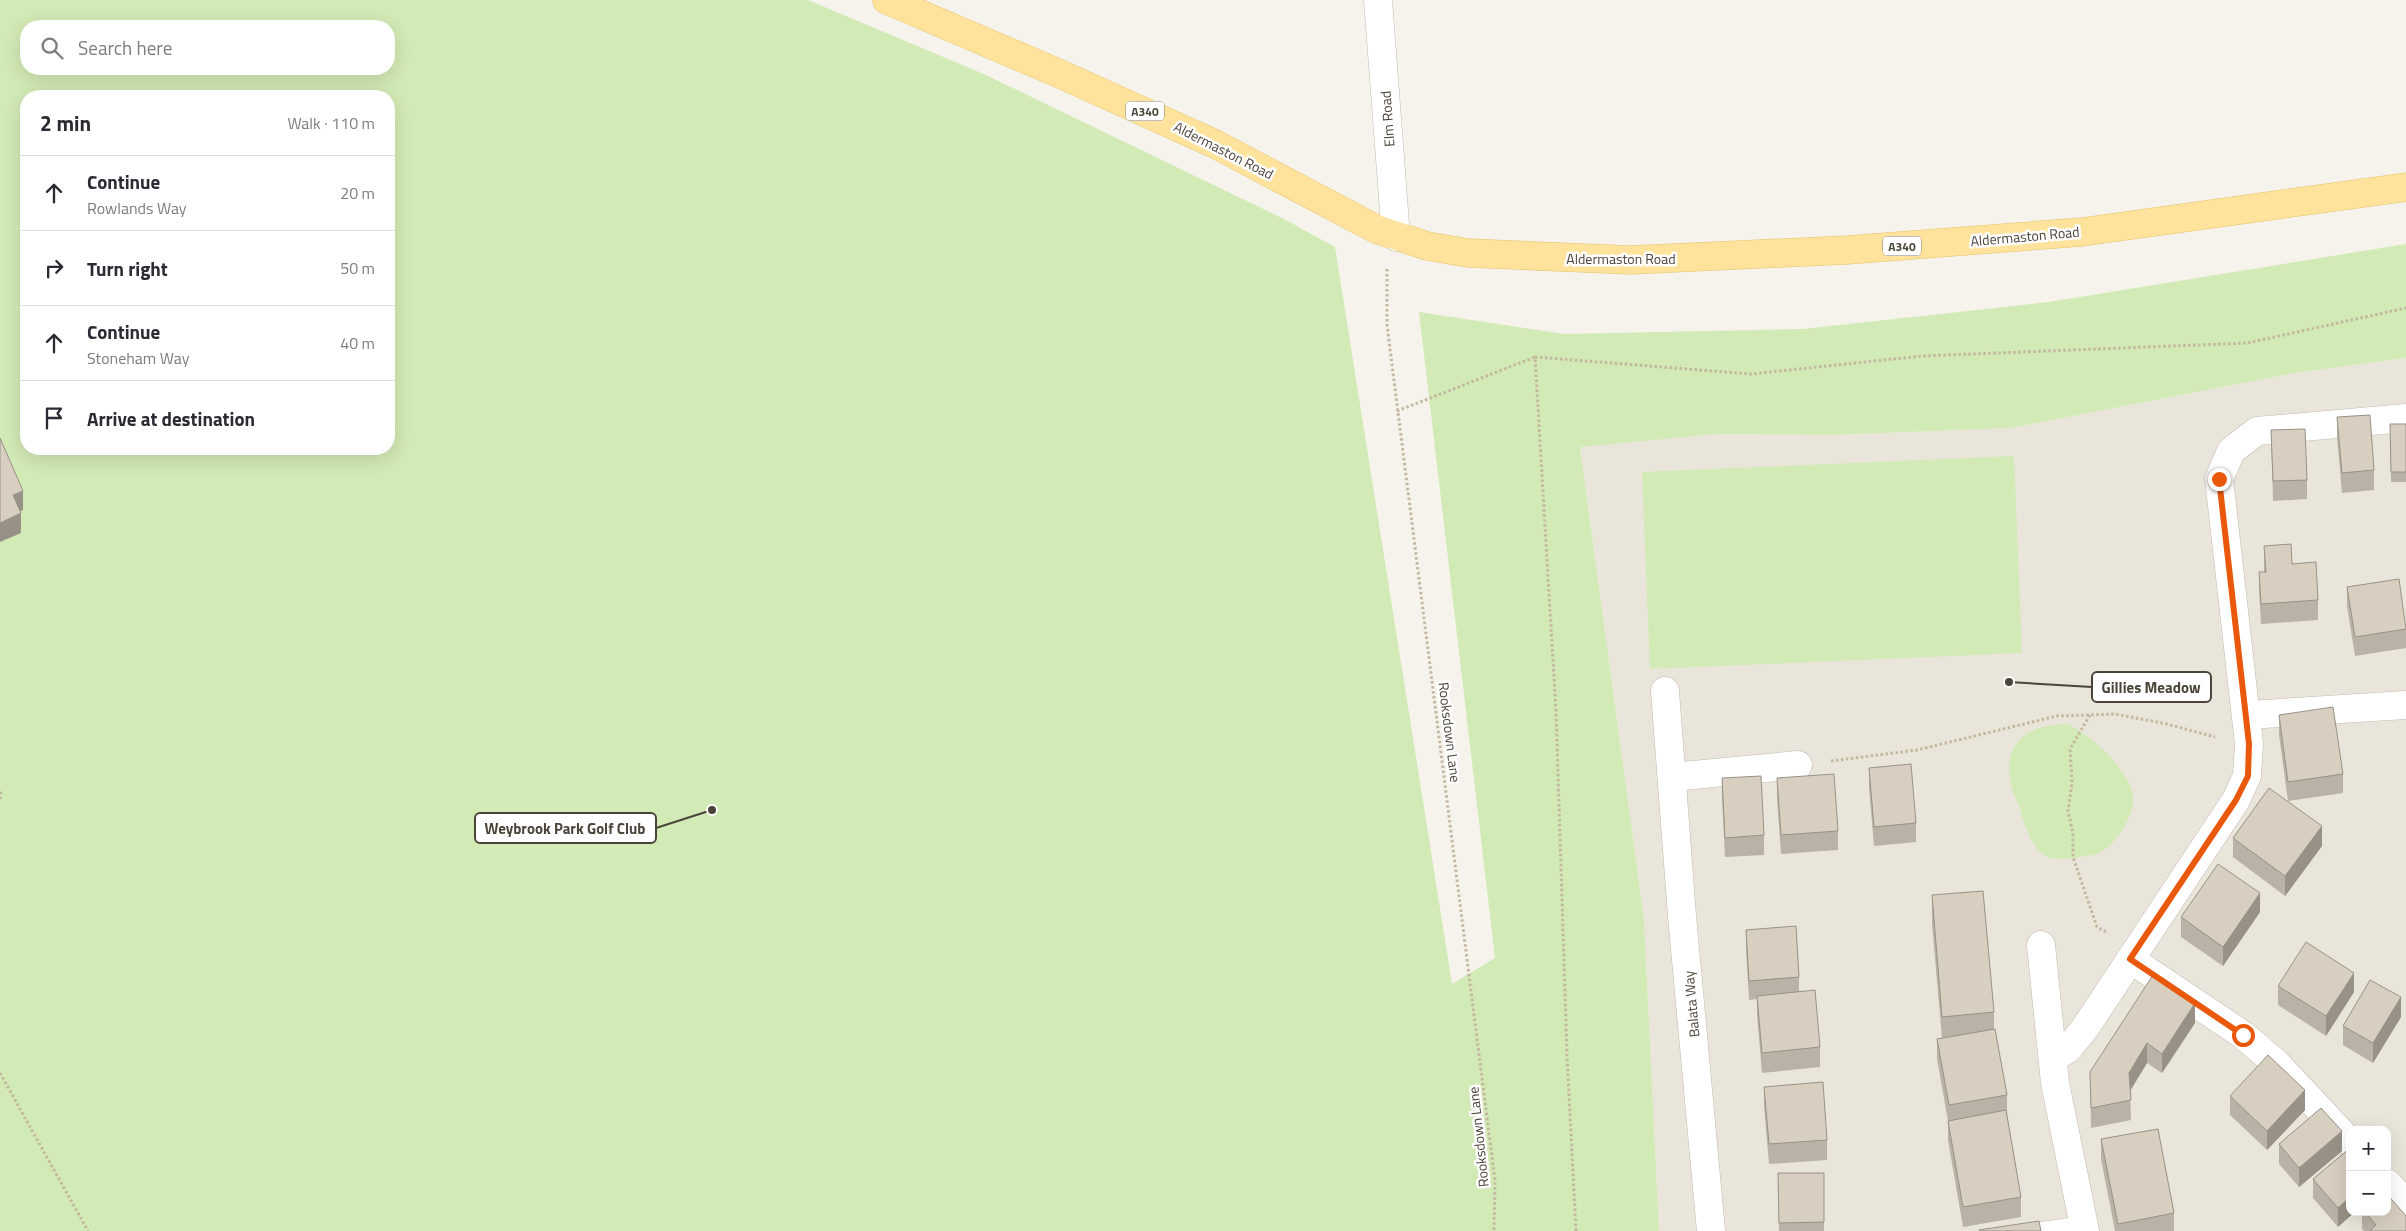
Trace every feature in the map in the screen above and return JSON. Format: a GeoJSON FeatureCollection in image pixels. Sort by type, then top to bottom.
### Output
{"type":"FeatureCollection","features":[{"type":"Feature","properties":{"kind":"main road","name":"Aldermaston Road"},"geometry":{"type":"LineString","coordinates":[[887,0],[1149,113],[1215,144],[1332,207],[1396,237],[1427,246],[1468,253],[1632,260],[1837,250],[2082,232],[2406,187]]}},
{"type":"Feature","properties":{"kind":"street","name":"Elm Road"},"geometry":{"type":"LineString","coordinates":[[1378,0],[1396,237]]}},
{"type":"Feature","properties":{"kind":"street"},"geometry":{"type":"LineString","coordinates":[[2053,1058],[2068,1049],[2085,1028],[2236,800],[2248,776],[2249,744],[2247,715],[2219,479],[2231,451],[2257,430],[2406,418]]}},
{"type":"Feature","properties":{"kind":"street","name":"Balata Way"},"geometry":{"type":"LineString","coordinates":[[1665,690],[1711,1231]]}},
{"type":"Feature","properties":{"kind":"street"},"geometry":{"type":"LineString","coordinates":[[2247,715],[2406,705]]}},
{"type":"Feature","properties":{"kind":"street"},"geometry":{"type":"LineString","coordinates":[[1672,777],[1798,765]]}},
{"type":"Feature","properties":{"kind":"street"},"geometry":{"type":"LineString","coordinates":[[2041,946],[2055,1083],[2084,1228]]}},
{"type":"Feature","properties":{"kind":"street"},"geometry":{"type":"LineString","coordinates":[[2133,955],[2243,1035],[2277,1064],[2346,1138]]}},
{"type":"Feature","properties":{"kind":"street"},"geometry":{"type":"LineString","coordinates":[[2391,1186],[2406,1203]]}},
{"type":"Feature","properties":{"kind":"lane"},"geometry":{"type":"LineString","coordinates":[[2042,1231],[2084,1228]]}},
{"type":"Feature","properties":{"kind":"path","name":"Rooksdown Lane"},"geometry":{"type":"LineString","coordinates":[[1396,237],[1388,266],[1387,325],[1495,1181],[1494,1231]]}},
{"type":"Feature","properties":{"kind":"path"},"geometry":{"type":"LineString","coordinates":[[1397,411],[1535,357],[1751,374],[1922,356],[2247,343],[2406,308]]}},
{"type":"Feature","properties":{"kind":"path"},"geometry":{"type":"LineString","coordinates":[[1535,357],[1556,711],[1567,1056],[1576,1231]]}},
{"type":"Feature","properties":{"kind":"path"},"geometry":{"type":"LineString","coordinates":[[1798,765],[1917,750],[2057,716],[2115,714],[2158,722],[2228,741],[2249,744]]}},
{"type":"Feature","properties":{"kind":"path"},"geometry":{"type":"LineString","coordinates":[[2090,715],[2070,749],[2072,783],[2068,811],[2073,833],[2073,857],[2096,927],[2133,955]]}},
{"type":"Feature","properties":{"kind":"path"},"geometry":{"type":"LineString","coordinates":[[0,800],[2,789]]}},
{"type":"Feature","properties":{"kind":"path"},"geometry":{"type":"LineString","coordinates":[[0,1073],[88,1231]]}},
{"type":"Feature","properties":{"kind":"shaded area"},"geometry":{"type":"Polygon","coordinates":[[[2406,358],[2406,1231],[1659,1231],[1644,919],[1580,446],[1716,434],[1831,435],[2011,428],[2294,373],[2406,358]]]}},
{"type":"Feature","properties":{"kind":"green space"},"geometry":{"type":"Polygon","coordinates":[[[0,0],[808,0],[986,75],[1284,219],[1335,247],[1452,984],[1495,958],[1419,312],[1564,334],[1803,329],[2049,302],[2406,244],[2406,358],[2294,373],[2011,428],[1831,435],[1716,434],[1580,447],[1644,919],[1659,1231],[0,1231],[0,0]]]}},
{"type":"Feature","properties":{"kind":"green space"},"geometry":{"type":"Polygon","coordinates":[[[2014,456],[2022,653],[1650,669],[1642,472],[2014,456]]]}},
{"type":"Feature","properties":{"kind":"green space"},"geometry":{"type":"Polygon","coordinates":[[[2067,724],[2076,728],[2097,744],[2117,765],[2131,787],[2133,806],[2123,829],[2106,849],[2089,855],[2068,859],[2055,859],[2044,855],[2038,850],[2030,837],[2012,790],[2009,769],[2010,757],[2014,746],[2030,732],[2053,725],[2067,724]]]}},
{"type":"Feature","properties":{"kind":"building"},"geometry":{"type":"Polygon","coordinates":[[[2370,415],[2374,470],[2342,473],[2337,417],[2370,415]]]}},
{"type":"Feature","properties":{"kind":"building"},"geometry":{"type":"Polygon","coordinates":[[[2390,424],[2406,424],[2406,472],[2391,472],[2390,424]]]}},
{"type":"Feature","properties":{"kind":"building"},"geometry":{"type":"Polygon","coordinates":[[[2305,429],[2307,480],[2273,481],[2271,430],[2305,429]]]}},
{"type":"Feature","properties":{"kind":"building"},"geometry":{"type":"Polygon","coordinates":[[[0,438],[23,491],[13,495],[21,513],[0,523],[0,438]]]}},
{"type":"Feature","properties":{"kind":"building"},"geometry":{"type":"Polygon","coordinates":[[[2291,544],[2292,564],[2316,562],[2318,600],[2261,604],[2259,572],[2266,572],[2264,546],[2291,544]]]}},
{"type":"Feature","properties":{"kind":"building"},"geometry":{"type":"Polygon","coordinates":[[[2399,579],[2406,629],[2355,637],[2347,587],[2399,579]]]}},
{"type":"Feature","properties":{"kind":"building"},"geometry":{"type":"Polygon","coordinates":[[[2333,707],[2343,774],[2288,782],[2279,715],[2333,707]]]}},
{"type":"Feature","properties":{"kind":"building"},"geometry":{"type":"Polygon","coordinates":[[[1911,764],[1916,823],[1874,827],[1869,768],[1911,764]]]}},
{"type":"Feature","properties":{"kind":"building"},"geometry":{"type":"Polygon","coordinates":[[[1834,774],[1838,831],[1781,835],[1777,778],[1834,774]]]}},
{"type":"Feature","properties":{"kind":"building"},"geometry":{"type":"Polygon","coordinates":[[[1761,776],[1764,835],[1725,838],[1722,778],[1761,776]]]}},
{"type":"Feature","properties":{"kind":"building"},"geometry":{"type":"Polygon","coordinates":[[[2269,788],[2322,826],[2285,876],[2233,838],[2269,788]]]}},
{"type":"Feature","properties":{"kind":"building"},"geometry":{"type":"Polygon","coordinates":[[[2218,864],[2260,893],[2223,947],[2181,917],[2218,864]]]}},
{"type":"Feature","properties":{"kind":"building"},"geometry":{"type":"Polygon","coordinates":[[[1983,891],[1994,1012],[1942,1017],[1932,895],[1983,891]]]}},
{"type":"Feature","properties":{"kind":"building"},"geometry":{"type":"Polygon","coordinates":[[[1796,926],[1799,977],[1749,981],[1746,930],[1796,926]]]}},
{"type":"Feature","properties":{"kind":"building"},"geometry":{"type":"Polygon","coordinates":[[[2306,942],[2354,973],[2326,1016],[2278,986],[2306,942]]]}},
{"type":"Feature","properties":{"kind":"building"},"geometry":{"type":"Polygon","coordinates":[[[2153,975],[2195,1003],[2162,1054],[2147,1043],[2129,1073],[2131,1100],[2091,1108],[2090,1072],[2153,975]]]}},
{"type":"Feature","properties":{"kind":"building"},"geometry":{"type":"Polygon","coordinates":[[[2370,980],[2401,997],[2373,1043],[2343,1026],[2370,980]]]}},
{"type":"Feature","properties":{"kind":"building"},"geometry":{"type":"Polygon","coordinates":[[[1815,990],[1820,1047],[1762,1053],[1757,996],[1815,990]]]}},
{"type":"Feature","properties":{"kind":"building"},"geometry":{"type":"Polygon","coordinates":[[[1995,1029],[2007,1095],[1949,1105],[1937,1039],[1995,1029]]]}},
{"type":"Feature","properties":{"kind":"building"},"geometry":{"type":"Polygon","coordinates":[[[2268,1055],[2305,1090],[2267,1131],[2230,1096],[2268,1055]]]}},
{"type":"Feature","properties":{"kind":"building"},"geometry":{"type":"Polygon","coordinates":[[[1823,1082],[1827,1140],[1769,1144],[1764,1087],[1823,1082]]]}},
{"type":"Feature","properties":{"kind":"building"},"geometry":{"type":"Polygon","coordinates":[[[2321,1108],[2342,1131],[2299,1168],[2279,1144],[2321,1108]]]}},
{"type":"Feature","properties":{"kind":"building"},"geometry":{"type":"Polygon","coordinates":[[[2006,1110],[2021,1197],[1963,1207],[1948,1121],[2006,1110]]]}},
{"type":"Feature","properties":{"kind":"building"},"geometry":{"type":"Polygon","coordinates":[[[2158,1129],[2174,1213],[2118,1224],[2101,1139],[2158,1129]]]}},
{"type":"Feature","properties":{"kind":"building"},"geometry":{"type":"Polygon","coordinates":[[[2346,1151],[2346,1201],[2338,1208],[2313,1179],[2346,1151]]]}},
{"type":"Feature","properties":{"kind":"building"},"geometry":{"type":"Polygon","coordinates":[[[1778,1173],[1824,1173],[1824,1222],[1779,1223],[1778,1173]]]}},
{"type":"Feature","properties":{"kind":"building"},"geometry":{"type":"Polygon","coordinates":[[[2391,1199],[2406,1216],[2406,1231],[2370,1231],[2376,1225],[2368,1216],[2391,1216],[2391,1199]]]}},
{"type":"Feature","properties":{"kind":"building"},"geometry":{"type":"Polygon","coordinates":[[[2039,1221],[2041,1231],[1979,1231],[1979,1230],[2039,1221]]]}},
{"type":"Feature","properties":{"kind":"place","name":"Gillies Meadow"},"geometry":{"type":"Point","coordinates":[2009,682]}},
{"type":"Feature","properties":{"kind":"place","name":"Weybrook Park Golf Club"},"geometry":{"type":"Point","coordinates":[712,810]}},
{"type":"Feature","properties":{"kind":"route"},"geometry":{"type":"LineString","coordinates":[[2219,479],[2247,715],[2249,744],[2248,776],[2236,800],[2130,959],[2243,1035]]}}]}
